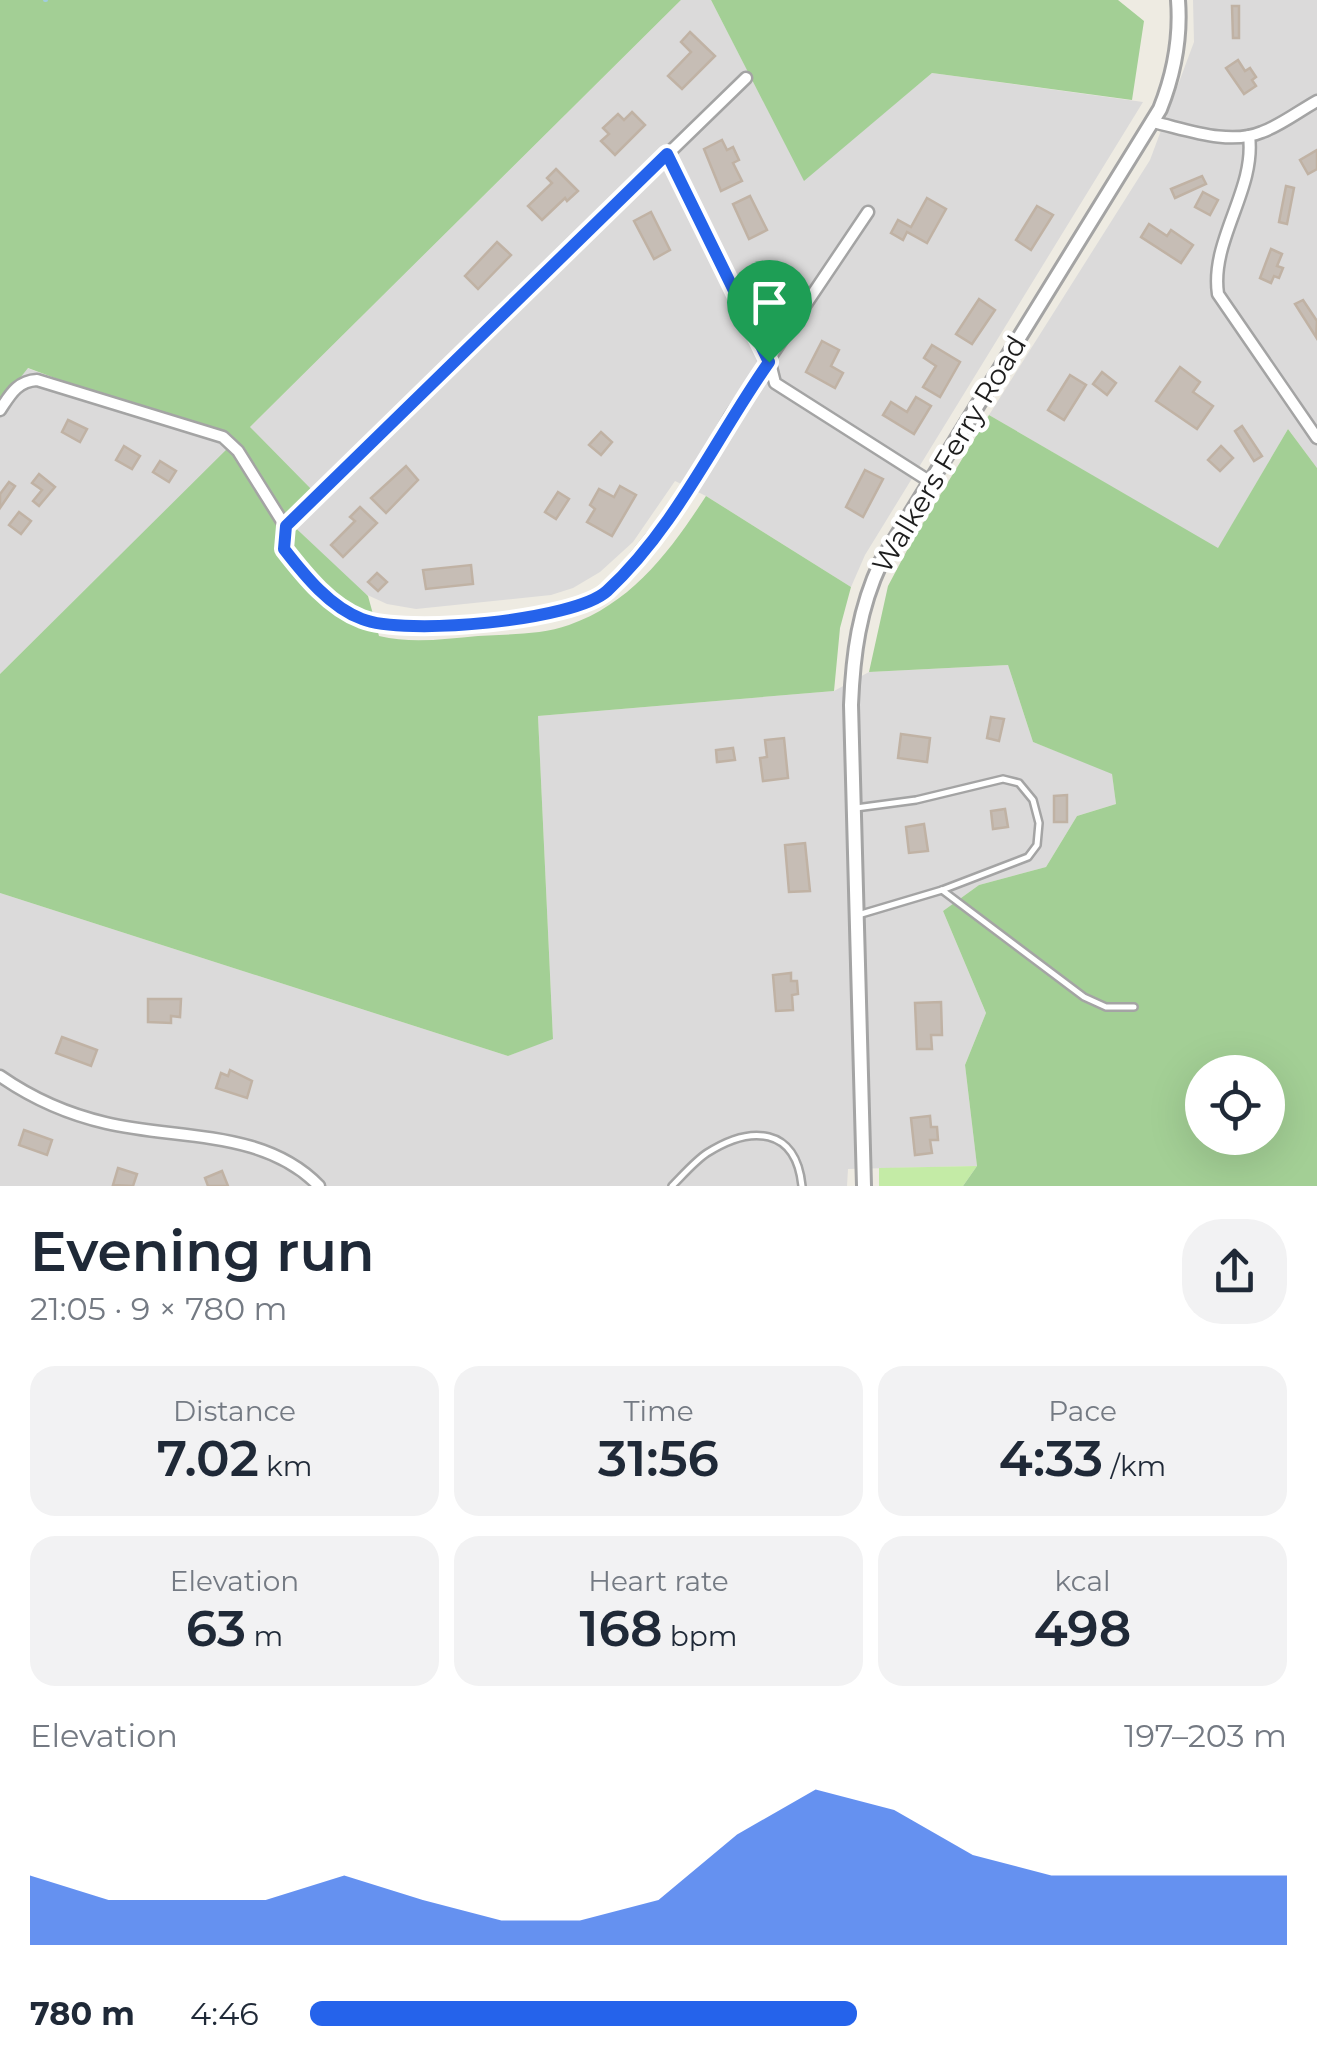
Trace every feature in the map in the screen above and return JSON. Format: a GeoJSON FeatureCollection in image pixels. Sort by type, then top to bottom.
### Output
{"type":"FeatureCollection","features":[{"type":"Feature","properties":{"kind":"street","name":"Walkers Ferry Road"},"geometry":{"type":"LineString","coordinates":[[864,1186],[853,808],[852,678],[859,622],[881,562],[1153,122],[1174,69],[1178,0]]}},
{"type":"Feature","properties":{"kind":"street"},"geometry":{"type":"LineString","coordinates":[[286,526],[746,78]]}},
{"type":"Feature","properties":{"kind":"street"},"geometry":{"type":"LineString","coordinates":[[1153,122],[1226,136],[1248,136],[1264,132],[1317,102]]}},
{"type":"Feature","properties":{"kind":"street"},"geometry":{"type":"LineString","coordinates":[[1248,136],[1248,169],[1217,273],[1218,294],[1317,438]]}},
{"type":"Feature","properties":{"kind":"street"},"geometry":{"type":"LineString","coordinates":[[667,154],[769,362],[772,378],[780,387],[929,482]]}},
{"type":"Feature","properties":{"kind":"street"},"geometry":{"type":"LineString","coordinates":[[0,410],[14,388],[37,380],[224,437],[238,451],[286,526],[284,549],[345,611],[386,626],[454,626],[545,614],[593,602],[656,536],[684,498],[730,417],[868,212]]}},
{"type":"Feature","properties":{"kind":"street"},"geometry":{"type":"LineString","coordinates":[[0,1076],[37,1099],[70,1113],[130,1128],[257,1148],[296,1165],[319,1186]]}},
{"type":"Feature","properties":{"kind":"lane"},"geometry":{"type":"LineString","coordinates":[[853,808],[916,800],[1003,779],[1019,783],[1033,800],[1039,822],[1037,845],[1028,857],[942,890],[857,915]]}},
{"type":"Feature","properties":{"kind":"lane"},"geometry":{"type":"LineString","coordinates":[[942,890],[1084,996],[1106,1007],[1134,1007]]}},
{"type":"Feature","properties":{"kind":"lane"},"geometry":{"type":"LineString","coordinates":[[672,1186],[706,1154],[752,1136],[778,1139],[790,1147],[797,1158],[802,1186]]}},
{"type":"Feature","properties":{"kind":"shaded area"},"geometry":{"type":"Polygon","coordinates":[[[681,0],[711,0],[804,180],[932,73],[1143,102],[865,555],[851,587],[706,496],[675,481],[633,542],[600,572],[573,588],[551,595],[416,609],[387,604],[363,593],[285,518],[250,427],[681,0]]]}},
{"type":"Feature","properties":{"kind":"shaded area"},"geometry":{"type":"Polygon","coordinates":[[[1193,0],[1317,0],[1317,468],[1288,429],[1218,549],[989,415],[1150,160],[1194,42],[1193,0]]]}},
{"type":"Feature","properties":{"kind":"shaded area"},"geometry":{"type":"Polygon","coordinates":[[[27,368],[233,444],[0,674],[0,403],[27,368]]]}},
{"type":"Feature","properties":{"kind":"shaded area"},"geometry":{"type":"Polygon","coordinates":[[[1008,665],[1033,742],[1112,773],[1116,804],[1077,816],[1046,867],[979,885],[943,911],[986,1013],[965,1065],[977,1166],[848,1169],[847,1186],[0,1186],[0,893],[508,1056],[553,1038],[538,716],[834,691],[869,672],[1008,665]]]}},
{"type":"Feature","properties":{"kind":"green space"},"geometry":{"type":"Polygon","coordinates":[[[0,0],[681,0],[250,427],[312,490],[285,518],[368,596],[379,636],[428,640],[524,634],[569,625],[631,589],[664,555],[706,496],[851,587],[840,628],[834,691],[538,716],[553,1039],[508,1056],[0,893],[0,674],[232,444],[28,368],[0,403],[0,0]]]}},
{"type":"Feature","properties":{"kind":"green space"},"geometry":{"type":"Polygon","coordinates":[[[711,0],[1118,0],[1144,21],[1132,100],[932,73],[804,181],[711,0]]]}},
{"type":"Feature","properties":{"kind":"green space"},"geometry":{"type":"Polygon","coordinates":[[[989,415],[1218,548],[1288,429],[1317,468],[1317,1186],[963,1186],[977,1166],[965,1065],[986,1013],[943,911],[979,885],[1046,867],[1077,816],[1116,804],[1112,774],[1033,742],[1008,665],[869,672],[888,586],[989,415]]]}},
{"type":"Feature","properties":{"kind":"green space"},"geometry":{"type":"Polygon","coordinates":[[[977,1166],[963,1186],[879,1186],[879,1168],[977,1166]]]}},
{"type":"Feature","properties":{"kind":"building"},"geometry":{"type":"Polygon","coordinates":[[[1232,6],[1239,6],[1239,38],[1233,38],[1232,6]]]}},
{"type":"Feature","properties":{"kind":"building"},"geometry":{"type":"Polygon","coordinates":[[[690,32],[715,56],[682,89],[668,76],[691,52],[681,42],[690,32]]]}},
{"type":"Feature","properties":{"kind":"building"},"geometry":{"type":"Polygon","coordinates":[[[1238,60],[1245,71],[1250,68],[1256,77],[1252,80],[1256,86],[1244,94],[1226,68],[1238,60]]]}},
{"type":"Feature","properties":{"kind":"building"},"geometry":{"type":"Polygon","coordinates":[[[632,112],[645,125],[615,155],[601,141],[609,134],[603,128],[618,114],[624,120],[632,112]]]}},
{"type":"Feature","properties":{"kind":"building"},"geometry":{"type":"Polygon","coordinates":[[[722,140],[727,150],[733,147],[739,160],[733,163],[742,181],[721,191],[704,149],[722,140]]]}},
{"type":"Feature","properties":{"kind":"building"},"geometry":{"type":"Polygon","coordinates":[[[1317,150],[1317,169],[1308,174],[1300,160],[1317,150]]]}},
{"type":"Feature","properties":{"kind":"building"},"geometry":{"type":"Polygon","coordinates":[[[556,169],[578,191],[542,220],[528,206],[552,183],[547,178],[556,169]]]}},
{"type":"Feature","properties":{"kind":"building"},"geometry":{"type":"Polygon","coordinates":[[[1202,176],[1206,184],[1175,198],[1171,189],[1202,176]]]}},
{"type":"Feature","properties":{"kind":"building"},"geometry":{"type":"Polygon","coordinates":[[[1286,186],[1294,188],[1287,224],[1279,222],[1286,186]]]}},
{"type":"Feature","properties":{"kind":"building"},"geometry":{"type":"Polygon","coordinates":[[[1203,192],[1218,200],[1210,215],[1195,207],[1203,192]]]}},
{"type":"Feature","properties":{"kind":"building"},"geometry":{"type":"Polygon","coordinates":[[[750,196],[767,230],[749,239],[733,204],[750,196]]]}},
{"type":"Feature","properties":{"kind":"building"},"geometry":{"type":"Polygon","coordinates":[[[927,198],[946,209],[927,243],[907,232],[903,240],[891,233],[898,220],[911,227],[927,198]]]}},
{"type":"Feature","properties":{"kind":"building"},"geometry":{"type":"Polygon","coordinates":[[[1037,206],[1053,215],[1031,250],[1016,240],[1037,206]]]}},
{"type":"Feature","properties":{"kind":"building"},"geometry":{"type":"Polygon","coordinates":[[[651,212],[670,250],[654,259],[634,221],[651,212]]]}},
{"type":"Feature","properties":{"kind":"building"},"geometry":{"type":"Polygon","coordinates":[[[1149,224],[1167,236],[1171,230],[1193,245],[1181,263],[1141,237],[1149,224]]]}},
{"type":"Feature","properties":{"kind":"building"},"geometry":{"type":"Polygon","coordinates":[[[497,242],[511,255],[478,289],[465,276],[497,242]]]}},
{"type":"Feature","properties":{"kind":"building"},"geometry":{"type":"Polygon","coordinates":[[[1271,249],[1282,254],[1277,266],[1283,268],[1279,278],[1274,276],[1271,283],[1260,278],[1271,249]]]}},
{"type":"Feature","properties":{"kind":"building"},"geometry":{"type":"Polygon","coordinates":[[[979,299],[995,310],[972,344],[956,334],[979,299]]]}},
{"type":"Feature","properties":{"kind":"building"},"geometry":{"type":"Polygon","coordinates":[[[1303,300],[1317,321],[1316,337],[1295,304],[1303,300]]]}},
{"type":"Feature","properties":{"kind":"building"},"geometry":{"type":"Polygon","coordinates":[[[822,341],[839,350],[831,366],[843,373],[835,388],[806,372],[822,341]]]}},
{"type":"Feature","properties":{"kind":"building"},"geometry":{"type":"Polygon","coordinates":[[[932,345],[960,362],[940,397],[923,387],[936,366],[924,358],[932,345]]]}},
{"type":"Feature","properties":{"kind":"building"},"geometry":{"type":"Polygon","coordinates":[[[1180,367],[1200,382],[1193,392],[1213,406],[1197,429],[1156,401],[1180,367]]]}},
{"type":"Feature","properties":{"kind":"building"},"geometry":{"type":"Polygon","coordinates":[[[1102,372],[1116,383],[1107,395],[1093,384],[1102,372]]]}},
{"type":"Feature","properties":{"kind":"building"},"geometry":{"type":"Polygon","coordinates":[[[1070,375],[1086,385],[1064,420],[1048,410],[1070,375]]]}},
{"type":"Feature","properties":{"kind":"building"},"geometry":{"type":"Polygon","coordinates":[[[916,397],[931,406],[914,434],[883,415],[891,402],[907,412],[916,397]]]}},
{"type":"Feature","properties":{"kind":"building"},"geometry":{"type":"Polygon","coordinates":[[[68,420],[87,429],[80,442],[62,432],[68,420]]]}},
{"type":"Feature","properties":{"kind":"building"},"geometry":{"type":"Polygon","coordinates":[[[1242,426],[1262,456],[1254,461],[1235,431],[1242,426]]]}},
{"type":"Feature","properties":{"kind":"building"},"geometry":{"type":"Polygon","coordinates":[[[601,432],[612,442],[601,455],[589,445],[601,432]]]}},
{"type":"Feature","properties":{"kind":"building"},"geometry":{"type":"Polygon","coordinates":[[[124,446],[140,456],[132,469],[116,460],[124,446]]]}},
{"type":"Feature","properties":{"kind":"building"},"geometry":{"type":"Polygon","coordinates":[[[1221,446],[1233,458],[1220,471],[1208,460],[1221,446]]]}},
{"type":"Feature","properties":{"kind":"building"},"geometry":{"type":"Polygon","coordinates":[[[160,461],[176,471],[169,482],[153,472],[160,461]]]}},
{"type":"Feature","properties":{"kind":"building"},"geometry":{"type":"Polygon","coordinates":[[[406,466],[418,480],[386,513],[371,498],[406,466]]]}},
{"type":"Feature","properties":{"kind":"building"},"geometry":{"type":"Polygon","coordinates":[[[865,470],[883,479],[863,517],[846,507],[865,470]]]}},
{"type":"Feature","properties":{"kind":"building"},"geometry":{"type":"Polygon","coordinates":[[[39,474],[55,487],[39,506],[33,501],[42,490],[32,483],[39,474]]]}},
{"type":"Feature","properties":{"kind":"building"},"geometry":{"type":"Polygon","coordinates":[[[9,482],[15,486],[0,508],[0,494],[9,482]]]}},
{"type":"Feature","properties":{"kind":"building"},"geometry":{"type":"Polygon","coordinates":[[[620,486],[636,495],[612,536],[587,522],[595,509],[590,505],[599,489],[614,497],[620,486]]]}},
{"type":"Feature","properties":{"kind":"building"},"geometry":{"type":"Polygon","coordinates":[[[558,492],[569,499],[556,519],[545,512],[558,492]]]}},
{"type":"Feature","properties":{"kind":"building"},"geometry":{"type":"Polygon","coordinates":[[[360,507],[377,523],[343,557],[331,545],[355,521],[350,517],[360,507]]]}},
{"type":"Feature","properties":{"kind":"building"},"geometry":{"type":"Polygon","coordinates":[[[19,512],[31,521],[21,534],[9,525],[19,512]]]}},
{"type":"Feature","properties":{"kind":"building"},"geometry":{"type":"Polygon","coordinates":[[[471,565],[473,584],[426,589],[423,570],[471,565]]]}},
{"type":"Feature","properties":{"kind":"building"},"geometry":{"type":"Polygon","coordinates":[[[377,573],[387,582],[378,591],[368,582],[377,573]]]}},
{"type":"Feature","properties":{"kind":"building"},"geometry":{"type":"Polygon","coordinates":[[[991,717],[1004,719],[999,741],[987,738],[991,717]]]}},
{"type":"Feature","properties":{"kind":"building"},"geometry":{"type":"Polygon","coordinates":[[[901,734],[930,738],[927,762],[898,758],[901,734]]]}},
{"type":"Feature","properties":{"kind":"building"},"geometry":{"type":"Polygon","coordinates":[[[784,738],[788,778],[763,781],[760,758],[767,757],[765,740],[784,738]]]}},
{"type":"Feature","properties":{"kind":"building"},"geometry":{"type":"Polygon","coordinates":[[[733,748],[735,760],[717,762],[716,750],[733,748]]]}},
{"type":"Feature","properties":{"kind":"building"},"geometry":{"type":"Polygon","coordinates":[[[1067,795],[1067,822],[1054,822],[1054,796],[1067,795]]]}},
{"type":"Feature","properties":{"kind":"building"},"geometry":{"type":"Polygon","coordinates":[[[1005,809],[1008,827],[993,829],[991,811],[1005,809]]]}},
{"type":"Feature","properties":{"kind":"building"},"geometry":{"type":"Polygon","coordinates":[[[924,824],[928,851],[909,853],[906,827],[924,824]]]}},
{"type":"Feature","properties":{"kind":"building"},"geometry":{"type":"Polygon","coordinates":[[[805,843],[810,891],[789,892],[785,845],[805,843]]]}},
{"type":"Feature","properties":{"kind":"building"},"geometry":{"type":"Polygon","coordinates":[[[791,973],[791,981],[797,981],[798,994],[792,995],[793,1010],[776,1011],[773,975],[791,973]]]}},
{"type":"Feature","properties":{"kind":"building"},"geometry":{"type":"Polygon","coordinates":[[[148,999],[181,999],[180,1017],[171,1016],[171,1023],[148,1022],[148,999]]]}},
{"type":"Feature","properties":{"kind":"building"},"geometry":{"type":"Polygon","coordinates":[[[941,1002],[942,1035],[931,1035],[932,1049],[917,1049],[915,1003],[941,1002]]]}},
{"type":"Feature","properties":{"kind":"building"},"geometry":{"type":"Polygon","coordinates":[[[62,1037],[97,1050],[91,1066],[56,1053],[62,1037]]]}},
{"type":"Feature","properties":{"kind":"building"},"geometry":{"type":"Polygon","coordinates":[[[230,1070],[252,1081],[247,1098],[216,1088],[221,1073],[228,1076],[230,1070]]]}},
{"type":"Feature","properties":{"kind":"building"},"geometry":{"type":"Polygon","coordinates":[[[930,1116],[931,1127],[937,1127],[938,1140],[930,1140],[932,1153],[915,1155],[911,1118],[930,1116]]]}},
{"type":"Feature","properties":{"kind":"building"},"geometry":{"type":"Polygon","coordinates":[[[24,1130],[52,1140],[47,1155],[19,1145],[24,1130]]]}},
{"type":"Feature","properties":{"kind":"building"},"geometry":{"type":"Polygon","coordinates":[[[118,1168],[137,1174],[133,1186],[113,1185],[118,1168]]]}},
{"type":"Feature","properties":{"kind":"building"},"geometry":{"type":"Polygon","coordinates":[[[222,1171],[228,1186],[208,1186],[205,1178],[222,1171]]]}},
{"type":"Feature","properties":{"kind":"route"},"geometry":{"type":"LineString","coordinates":[[667,154],[769,362],[730,417],[684,498],[620,578],[593,602],[545,614],[454,626],[386,626],[345,611],[298,568],[284,549],[282,536],[286,526],[667,154]]}}]}
